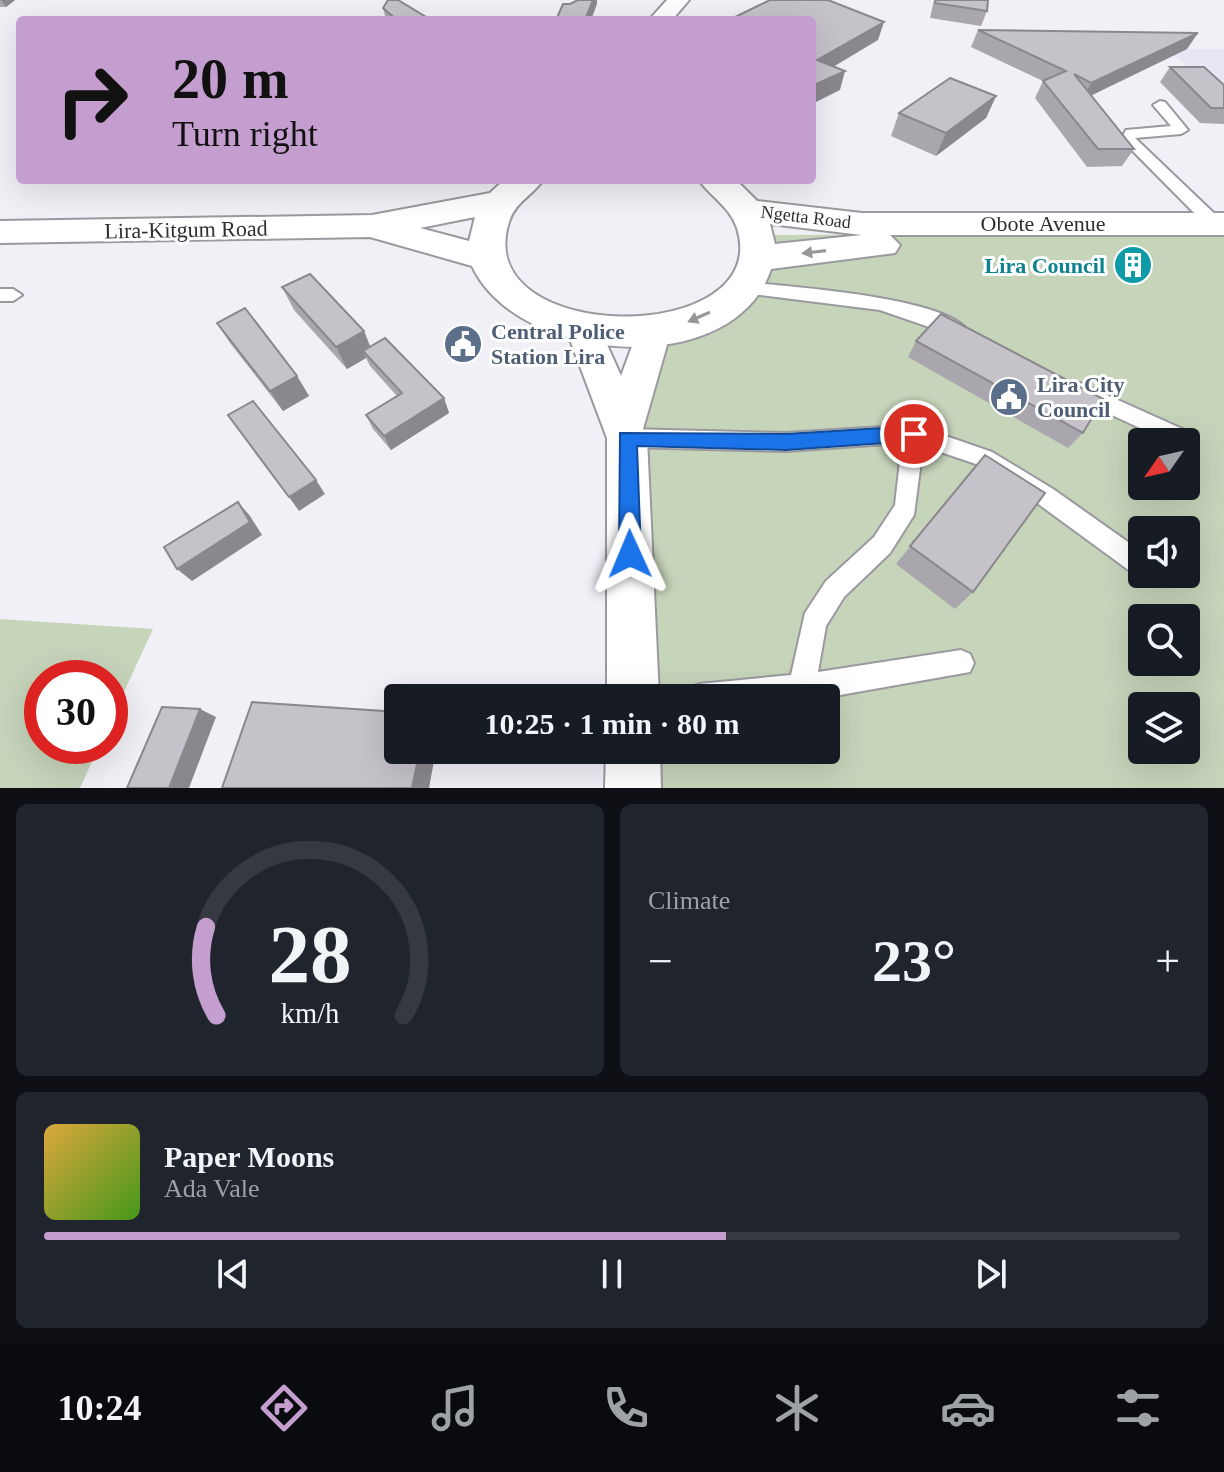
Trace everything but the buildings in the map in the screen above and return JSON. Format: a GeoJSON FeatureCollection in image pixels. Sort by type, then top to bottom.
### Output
{"type":"FeatureCollection","features":[{"type":"Feature","properties":{"kind":"main road"},"geometry":{"type":"LineString","coordinates":[[513,191],[487,229],[487,258],[497,279],[515,298],[539,314],[584,329],[653,331],[700,317],[720,307],[751,273],[759,234],[750,211],[720,184]]}},
{"type":"Feature","properties":{"kind":"main road","name":"Lira-Kitgum Road"},"geometry":{"type":"LineString","coordinates":[[0,232],[372,226],[513,191]]}},
{"type":"Feature","properties":{"kind":"main road","name":"Ngetta Road"},"geometry":{"type":"LineString","coordinates":[[750,211],[865,234]]}},
{"type":"Feature","properties":{"kind":"main road","name":"Lira-Kitgum Road"},"geometry":{"type":"LineString","coordinates":[[372,226],[487,258]]}},
{"type":"Feature","properties":{"kind":"main road","name":"Obote Avenue"},"geometry":{"type":"LineString","coordinates":[[865,234],[1221,230]]}},
{"type":"Feature","properties":{"kind":"main road","name":"Ngetta Road"},"geometry":{"type":"LineString","coordinates":[[751,273],[865,234]]}},
{"type":"Feature","properties":{"kind":"street"},"geometry":{"type":"LineString","coordinates":[[664,16],[679,0]]}},
{"type":"Feature","properties":{"kind":"street"},"geometry":{"type":"LineString","coordinates":[[584,329],[626,432]]}},
{"type":"Feature","properties":{"kind":"street"},"geometry":{"type":"LineString","coordinates":[[633,684],[626,432],[653,331]]}},
{"type":"Feature","properties":{"kind":"street"},"geometry":{"type":"LineString","coordinates":[[633,764],[633,788]]}},
{"type":"Feature","properties":{"kind":"lane"},"geometry":{"type":"LineString","coordinates":[[1160,105],[1181,130],[1131,133],[1128,139],[1221,230]]}},
{"type":"Feature","properties":{"kind":"lane"},"geometry":{"type":"LineString","coordinates":[[751,273],[929,315],[980,341]]}},
{"type":"Feature","properties":{"kind":"lane"},"geometry":{"type":"LineString","coordinates":[[1063,383],[1160,428]]}},
{"type":"Feature","properties":{"kind":"lane"},"geometry":{"type":"LineString","coordinates":[[626,432],[786,442],[914,434],[984,458],[1045,496],[1128,556]]}},
{"type":"Feature","properties":{"kind":"lane"},"geometry":{"type":"LineString","coordinates":[[802,684],[814,622],[835,589],[882,545],[906,508],[914,434]]}},
{"type":"Feature","properties":{"kind":"lane"},"geometry":{"type":"LineString","coordinates":[[816,684],[961,663]]}},
{"type":"Feature","properties":{"kind":"shaded area"},"geometry":{"type":"Polygon","coordinates":[[[1168,49],[1224,49],[1224,101],[1168,49]]]}},
{"type":"Feature","properties":{"kind":"green space"},"geometry":{"type":"Polygon","coordinates":[[[1224,233],[1224,788],[646,788],[646,764],[840,764],[840,684],[645,684],[642,332],[718,309],[760,235],[1224,233]]]}},
{"type":"Feature","properties":{"kind":"green space"},"geometry":{"type":"Polygon","coordinates":[[[0,619],[153,629],[128,683],[128,660],[24,660],[24,764],[91,764],[80,788],[0,788],[0,619]]]}},
{"type":"Feature","properties":{"kind":"place","name":"Lira Council"},"geometry":{"type":"Point","coordinates":[1133,265]}},
{"type":"Feature","properties":{"kind":"place","name":"Central Police Station Lira"},"geometry":{"type":"Point","coordinates":[463,344]}},
{"type":"Feature","properties":{"kind":"place","name":"Lira City Council"},"geometry":{"type":"Point","coordinates":[1009,397]}},
{"type":"Feature","properties":{"kind":"route"},"geometry":{"type":"LineString","coordinates":[[630,554],[627,438],[786,442],[914,434]]}}]}
